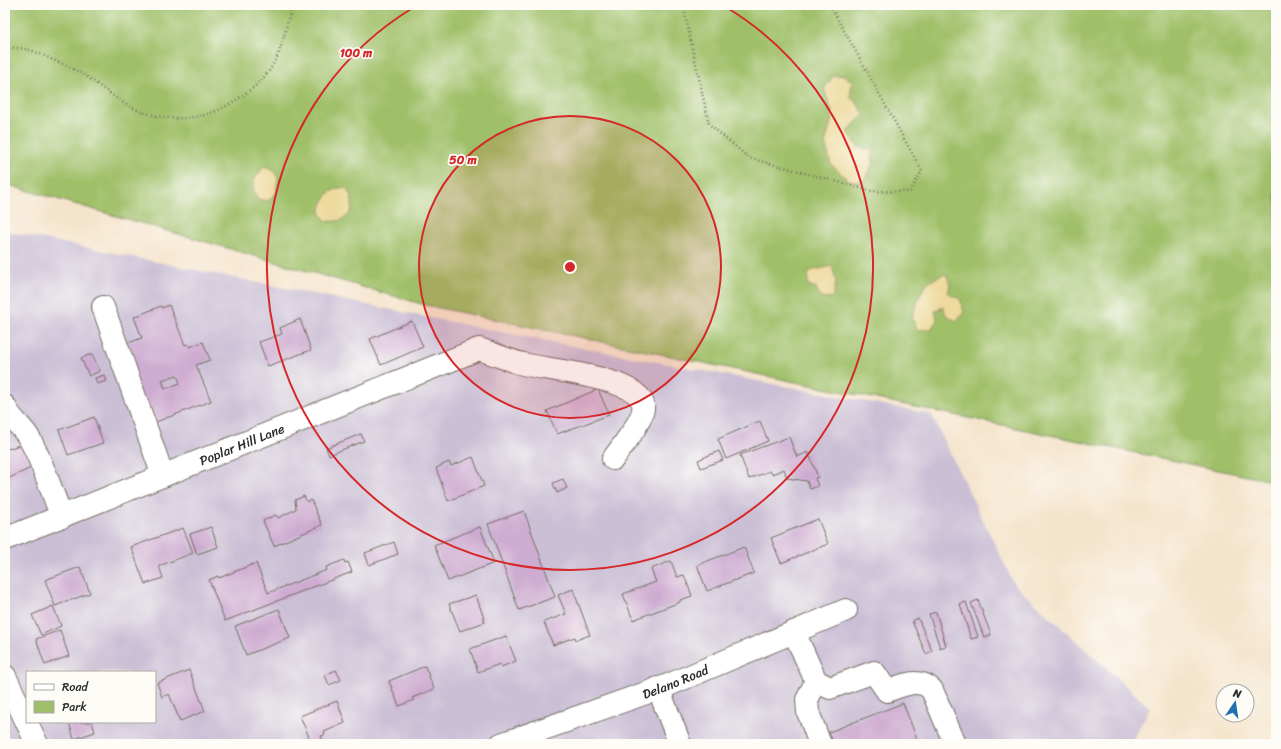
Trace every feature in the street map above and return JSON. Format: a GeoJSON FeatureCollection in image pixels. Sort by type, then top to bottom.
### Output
{"type":"FeatureCollection","features":[{"type":"Feature","properties":{"kind":"street"},"geometry":{"type":"LineString","coordinates":[[103,307],[163,476]]}},
{"type":"Feature","properties":{"kind":"street","name":"Poplar Hill Lane"},"geometry":{"type":"LineString","coordinates":[[5,539],[479,349],[523,364],[585,375],[621,385],[640,397],[643,405],[643,412],[612,459]]}},
{"type":"Feature","properties":{"kind":"street"},"geometry":{"type":"LineString","coordinates":[[5,406],[13,421],[28,437],[62,517]]}},
{"type":"Feature","properties":{"kind":"street","name":"Delano Road"},"geometry":{"type":"LineString","coordinates":[[501,744],[658,688],[846,610]]}},
{"type":"Feature","properties":{"kind":"street"},"geometry":{"type":"LineString","coordinates":[[794,632],[816,681],[830,688],[874,672],[887,691],[918,682],[927,684],[932,690],[955,744]]}},
{"type":"Feature","properties":{"kind":"street"},"geometry":{"type":"LineString","coordinates":[[5,676],[26,721]]}},
{"type":"Feature","properties":{"kind":"street"},"geometry":{"type":"LineString","coordinates":[[816,681],[807,700],[808,712],[820,744]]}},
{"type":"Feature","properties":{"kind":"street"},"geometry":{"type":"LineString","coordinates":[[658,688],[680,744]]}},
{"type":"Feature","properties":{"kind":"street"},"geometry":{"type":"LineString","coordinates":[[27,723],[37,744]]}},
{"type":"Feature","properties":{"kind":"path"},"geometry":{"type":"LineString","coordinates":[[5,49],[23,48],[40,53],[80,73],[136,109],[154,115],[188,119],[205,116],[222,108],[259,84],[269,73],[276,60],[292,5]]}},
{"type":"Feature","properties":{"kind":"path"},"geometry":{"type":"LineString","coordinates":[[683,5],[709,124],[750,158],[872,191],[910,192],[922,171],[830,5]]}},
{"type":"Feature","properties":{"kind":"shaded area"},"geometry":{"type":"Polygon","coordinates":[[[5,231],[495,331],[931,414],[1014,584],[1150,708],[1130,744],[5,744],[5,231]]]}},
{"type":"Feature","properties":{"kind":"green space"},"geometry":{"type":"Polygon","coordinates":[[[5,5],[1276,5],[1276,482],[425,305],[5,184],[5,5]]]}},
{"type":"Feature","properties":{"kind":"sand"},"geometry":{"type":"Polygon","coordinates":[[[845,75],[852,83],[850,97],[857,103],[864,115],[847,131],[858,147],[871,150],[873,163],[864,181],[849,181],[831,164],[825,143],[832,119],[832,111],[824,89],[833,76],[845,75]]]}},
{"type":"Feature","properties":{"kind":"sand"},"geometry":{"type":"Polygon","coordinates":[[[265,166],[273,170],[278,178],[276,193],[268,201],[257,199],[254,189],[254,181],[265,166]]]}},
{"type":"Feature","properties":{"kind":"sand"},"geometry":{"type":"Polygon","coordinates":[[[345,187],[352,201],[350,212],[347,217],[341,220],[326,221],[320,212],[325,198],[330,192],[345,187]]]}},
{"type":"Feature","properties":{"kind":"sand"},"geometry":{"type":"Polygon","coordinates":[[[832,266],[836,281],[833,297],[822,299],[816,288],[808,285],[808,277],[810,271],[832,266]]]}},
{"type":"Feature","properties":{"kind":"sand"},"geometry":{"type":"Polygon","coordinates":[[[946,274],[950,284],[948,293],[960,299],[964,312],[956,321],[946,315],[943,307],[935,311],[937,320],[931,329],[918,330],[912,319],[923,290],[931,281],[946,274]]]}},
{"type":"Feature","properties":{"kind":"building"},"geometry":{"type":"Polygon","coordinates":[[[169,305],[185,345],[188,344],[189,347],[203,342],[210,360],[196,365],[211,401],[148,425],[125,344],[142,338],[134,317],[161,306],[162,308],[169,305]],[[177,375],[162,380],[165,389],[180,383],[177,375]]]}},
{"type":"Feature","properties":{"kind":"building"},"geometry":{"type":"Polygon","coordinates":[[[300,319],[311,350],[268,366],[259,342],[282,334],[280,328],[300,319]]]}},
{"type":"Feature","properties":{"kind":"building"},"geometry":{"type":"Polygon","coordinates":[[[412,321],[423,347],[381,365],[370,339],[412,321]]]}},
{"type":"Feature","properties":{"kind":"building"},"geometry":{"type":"Polygon","coordinates":[[[92,354],[100,371],[89,376],[81,358],[92,354]]]}},
{"type":"Feature","properties":{"kind":"building"},"geometry":{"type":"Polygon","coordinates":[[[104,375],[107,381],[97,384],[95,378],[104,375]]]}},
{"type":"Feature","properties":{"kind":"building"},"geometry":{"type":"Polygon","coordinates":[[[598,389],[609,415],[557,434],[547,411],[598,389]]]}},
{"type":"Feature","properties":{"kind":"building"},"geometry":{"type":"Polygon","coordinates":[[[94,417],[103,443],[68,455],[59,430],[94,417]]]}},
{"type":"Feature","properties":{"kind":"building"},"geometry":{"type":"Polygon","coordinates":[[[760,421],[768,441],[726,459],[718,439],[760,421]]]}},
{"type":"Feature","properties":{"kind":"building"},"geometry":{"type":"Polygon","coordinates":[[[361,434],[364,441],[329,455],[326,448],[361,434]]]}},
{"type":"Feature","properties":{"kind":"building"},"geometry":{"type":"Polygon","coordinates":[[[789,437],[797,457],[808,452],[818,477],[815,478],[818,486],[810,489],[807,481],[787,478],[784,469],[772,474],[770,471],[749,479],[740,455],[789,437]]]}},
{"type":"Feature","properties":{"kind":"building"},"geometry":{"type":"Polygon","coordinates":[[[22,444],[31,468],[5,480],[5,450],[22,444]]]}},
{"type":"Feature","properties":{"kind":"building"},"geometry":{"type":"Polygon","coordinates":[[[719,451],[723,460],[701,468],[698,460],[719,451]]]}},
{"type":"Feature","properties":{"kind":"building"},"geometry":{"type":"Polygon","coordinates":[[[473,457],[484,486],[448,501],[436,468],[449,462],[451,466],[473,457]]]}},
{"type":"Feature","properties":{"kind":"building"},"geometry":{"type":"Polygon","coordinates":[[[563,479],[567,488],[557,493],[553,483],[563,479]]]}},
{"type":"Feature","properties":{"kind":"building"},"geometry":{"type":"Polygon","coordinates":[[[304,496],[307,502],[311,500],[322,525],[274,546],[263,521],[276,515],[278,518],[296,509],[295,500],[304,496]]]}},
{"type":"Feature","properties":{"kind":"building"},"geometry":{"type":"Polygon","coordinates":[[[524,511],[555,597],[519,610],[488,524],[524,511]]]}},
{"type":"Feature","properties":{"kind":"building"},"geometry":{"type":"Polygon","coordinates":[[[818,519],[828,544],[781,563],[771,538],[818,519]]]}},
{"type":"Feature","properties":{"kind":"building"},"geometry":{"type":"Polygon","coordinates":[[[211,527],[218,547],[197,554],[190,534],[211,527]]]}},
{"type":"Feature","properties":{"kind":"building"},"geometry":{"type":"Polygon","coordinates":[[[480,527],[494,563],[448,581],[434,545],[480,527]]]}},
{"type":"Feature","properties":{"kind":"building"},"geometry":{"type":"Polygon","coordinates":[[[183,528],[193,553],[159,566],[163,578],[145,584],[131,547],[183,528]]]}},
{"type":"Feature","properties":{"kind":"building"},"geometry":{"type":"Polygon","coordinates":[[[394,542],[398,554],[369,565],[365,553],[394,542]]]}},
{"type":"Feature","properties":{"kind":"building"},"geometry":{"type":"Polygon","coordinates":[[[744,547],[754,573],[707,591],[697,565],[744,547]]]}},
{"type":"Feature","properties":{"kind":"building"},"geometry":{"type":"Polygon","coordinates":[[[344,560],[345,563],[348,562],[352,572],[225,621],[209,580],[218,576],[219,578],[256,563],[268,593],[327,570],[326,567],[344,560]]]}},
{"type":"Feature","properties":{"kind":"building"},"geometry":{"type":"Polygon","coordinates":[[[671,561],[677,577],[684,575],[692,596],[633,620],[623,594],[656,582],[651,569],[671,561]]]}},
{"type":"Feature","properties":{"kind":"building"},"geometry":{"type":"Polygon","coordinates":[[[80,567],[90,593],[55,606],[45,580],[80,567]]]}},
{"type":"Feature","properties":{"kind":"building"},"geometry":{"type":"Polygon","coordinates":[[[573,589],[590,635],[576,640],[575,637],[553,645],[544,622],[566,614],[558,595],[573,589]]]}},
{"type":"Feature","properties":{"kind":"building"},"geometry":{"type":"Polygon","coordinates":[[[476,595],[485,622],[460,631],[449,604],[476,595]]]}},
{"type":"Feature","properties":{"kind":"building"},"geometry":{"type":"Polygon","coordinates":[[[978,600],[991,635],[984,637],[971,603],[978,600]]]}},
{"type":"Feature","properties":{"kind":"building"},"geometry":{"type":"Polygon","coordinates":[[[966,602],[978,637],[971,639],[960,604],[966,602]]]}},
{"type":"Feature","properties":{"kind":"building"},"geometry":{"type":"Polygon","coordinates":[[[53,606],[61,626],[41,635],[32,615],[53,606]]]}},
{"type":"Feature","properties":{"kind":"building"},"geometry":{"type":"Polygon","coordinates":[[[279,609],[290,638],[246,655],[235,626],[279,609]]]}},
{"type":"Feature","properties":{"kind":"building"},"geometry":{"type":"Polygon","coordinates":[[[936,612],[946,646],[940,648],[929,614],[936,612]]]}},
{"type":"Feature","properties":{"kind":"building"},"geometry":{"type":"Polygon","coordinates":[[[918,618],[932,651],[926,654],[912,621],[918,618]]]}},
{"type":"Feature","properties":{"kind":"building"},"geometry":{"type":"Polygon","coordinates":[[[60,630],[69,656],[45,665],[36,639],[60,630]]]}},
{"type":"Feature","properties":{"kind":"building"},"geometry":{"type":"Polygon","coordinates":[[[506,636],[516,661],[501,667],[500,664],[478,672],[470,649],[506,636]]]}},
{"type":"Feature","properties":{"kind":"building"},"geometry":{"type":"Polygon","coordinates":[[[425,666],[434,689],[412,698],[414,700],[399,706],[389,681],[425,666]]]}},
{"type":"Feature","properties":{"kind":"building"},"geometry":{"type":"Polygon","coordinates":[[[189,670],[205,711],[180,721],[169,694],[162,697],[157,683],[189,670]]]}},
{"type":"Feature","properties":{"kind":"building"},"geometry":{"type":"Polygon","coordinates":[[[336,670],[341,680],[329,685],[325,675],[336,670]]]}},
{"type":"Feature","properties":{"kind":"building"},"geometry":{"type":"Polygon","coordinates":[[[337,701],[345,723],[324,732],[325,735],[321,736],[324,744],[312,744],[300,716],[337,701]]]}},
{"type":"Feature","properties":{"kind":"building"},"geometry":{"type":"Polygon","coordinates":[[[903,703],[919,744],[834,744],[829,732],[903,703]]]}},
{"type":"Feature","properties":{"kind":"building"},"geometry":{"type":"Polygon","coordinates":[[[69,723],[92,723],[95,732],[74,739],[69,723]]]}}]}
